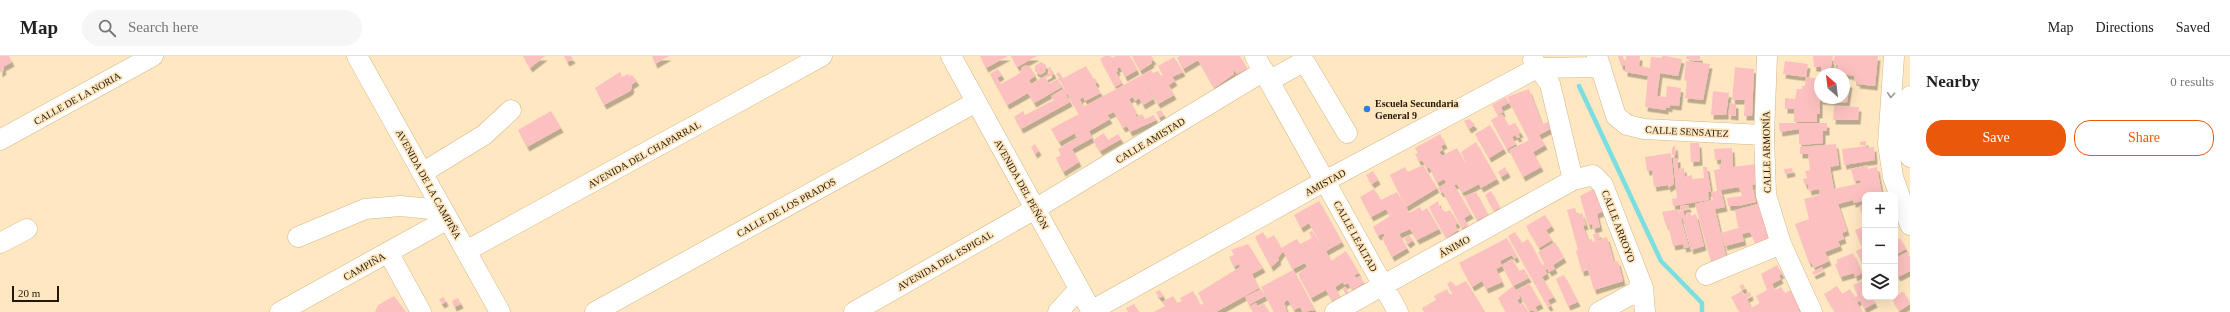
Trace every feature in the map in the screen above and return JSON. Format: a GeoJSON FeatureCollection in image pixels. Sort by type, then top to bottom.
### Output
{"type":"FeatureCollection","features":[{"type":"Feature","properties":{"kind":"street","name":"CALLE DE LA NORIA"},"geometry":{"type":"LineString","coordinates":[[0,140],[153,56]]}},
{"type":"Feature","properties":{"kind":"street","name":"AVENIDA DE LA CAMPIÑA"},"geometry":{"type":"LineString","coordinates":[[357,56],[500,312]]}},
{"type":"Feature","properties":{"kind":"street","name":"AVENIDA DEL CHAPARRAL"},"geometry":{"type":"LineString","coordinates":[[466,251],[822,56]]}},
{"type":"Feature","properties":{"kind":"street","name":"AVENIDA DEL PEÑÓN"},"geometry":{"type":"LineString","coordinates":[[951,56],[1092,312]]}},
{"type":"Feature","properties":{"kind":"street","name":"CALLE ARMONÍA"},"geometry":{"type":"LineString","coordinates":[[1767,56],[1764,135],[1766,195],[1781,244],[1812,312]]}},
{"type":"Feature","properties":{"kind":"street"},"geometry":{"type":"LineString","coordinates":[[1894,56],[1888,144],[1893,177],[1910,225]]}},
{"type":"Feature","properties":{"kind":"street"},"geometry":{"type":"LineString","coordinates":[[1534,62],[1550,84],[1573,180]]}},
{"type":"Feature","properties":{"kind":"street","name":"AMISTAD"},"geometry":{"type":"LineString","coordinates":[[1092,312],[1534,62],[1564,68],[1594,64]]}},
{"type":"Feature","properties":{"kind":"street","name":"CALLE AMISTAD"},"geometry":{"type":"LineString","coordinates":[[1035,209],[1263,69],[1301,63],[1306,64],[1347,134]]}},
{"type":"Feature","properties":{"kind":"street","name":"CALLE SENSATEZ"},"geometry":{"type":"LineString","coordinates":[[1594,64],[1616,116],[1627,125],[1644,129],[1764,135]]}},
{"type":"Feature","properties":{"kind":"street","name":"CALLE LEALTAD"},"geometry":{"type":"LineString","coordinates":[[1263,69],[1398,312]]}},
{"type":"Feature","properties":{"kind":"street"},"geometry":{"type":"LineString","coordinates":[[1910,96],[1907,141],[1910,157]]}},
{"type":"Feature","properties":{"kind":"street","name":"CALLE DE LOS PRADOS"},"geometry":{"type":"LineString","coordinates":[[595,312],[976,102]]}},
{"type":"Feature","properties":{"kind":"street"},"geometry":{"type":"LineString","coordinates":[[422,173],[484,135],[511,110]]}},
{"type":"Feature","properties":{"kind":"street","name":"CALLE ARROYO"},"geometry":{"type":"LineString","coordinates":[[1573,180],[1593,175],[1603,184],[1643,288],[1645,312]]}},
{"type":"Feature","properties":{"kind":"street","name":"ÁNIMO"},"geometry":{"type":"LineString","coordinates":[[1334,312],[1573,180]]}},
{"type":"Feature","properties":{"kind":"street"},"geometry":{"type":"LineString","coordinates":[[298,236],[365,209],[400,206],[445,214]]}},
{"type":"Feature","properties":{"kind":"street","name":"AVENIDA DEL ESPIGAL"},"geometry":{"type":"LineString","coordinates":[[854,312],[1035,209]]}},
{"type":"Feature","properties":{"kind":"street","name":"CAMPIÑA"},"geometry":{"type":"LineString","coordinates":[[280,312],[388,252],[445,214]]}},
{"type":"Feature","properties":{"kind":"street"},"geometry":{"type":"LineString","coordinates":[[0,243],[27,229]]}},
{"type":"Feature","properties":{"kind":"street"},"geometry":{"type":"LineString","coordinates":[[1706,275],[1781,244]]}},
{"type":"Feature","properties":{"kind":"street"},"geometry":{"type":"LineString","coordinates":[[388,252],[421,312]]}},
{"type":"Feature","properties":{"kind":"street"},"geometry":{"type":"LineString","coordinates":[[1599,312],[1643,288]]}},
{"type":"Feature","properties":{"kind":"street"},"geometry":{"type":"LineString","coordinates":[[1058,312],[1079,289]]}},
{"type":"Feature","properties":{"kind":"building"},"geometry":{"type":"Polygon","coordinates":[[[0,56],[9,56],[12,62],[3,67],[4,70],[0,73],[0,56]]]}},
{"type":"Feature","properties":{"kind":"building"},"geometry":{"type":"Polygon","coordinates":[[[523,56],[545,56],[530,68],[523,56]]]}},
{"type":"Feature","properties":{"kind":"building"},"geometry":{"type":"Polygon","coordinates":[[[564,56],[571,56],[573,59],[567,62],[564,56]]]}},
{"type":"Feature","properties":{"kind":"building"},"geometry":{"type":"Polygon","coordinates":[[[652,56],[669,56],[655,64],[652,56]]]}},
{"type":"Feature","properties":{"kind":"building"},"geometry":{"type":"Polygon","coordinates":[[[980,56],[1008,56],[986,68],[980,56]]]}},
{"type":"Feature","properties":{"kind":"building"},"geometry":{"type":"Polygon","coordinates":[[[1011,56],[1037,56],[1017,67],[1011,56]]]}},
{"type":"Feature","properties":{"kind":"building"},"geometry":{"type":"Polygon","coordinates":[[[1105,56],[1110,56],[1112,58],[1116,56],[1130,56],[1137,70],[1125,77],[1120,67],[1117,68],[1118,71],[1116,72],[1122,83],[1115,87],[1100,59],[1105,56]]]}},
{"type":"Feature","properties":{"kind":"building"},"geometry":{"type":"Polygon","coordinates":[[[1132,56],[1151,56],[1154,60],[1140,71],[1132,56]]]}},
{"type":"Feature","properties":{"kind":"building"},"geometry":{"type":"Polygon","coordinates":[[[1180,56],[1240,56],[1247,69],[1237,74],[1234,70],[1234,74],[1214,88],[1198,60],[1183,69],[1177,58],[1180,56]]]}},
{"type":"Feature","properties":{"kind":"building"},"geometry":{"type":"Polygon","coordinates":[[[1618,56],[1623,56],[1625,64],[1626,56],[1640,56],[1639,66],[1650,68],[1651,57],[1662,58],[1662,56],[1665,56],[1682,59],[1678,76],[1660,73],[1657,96],[1666,97],[1667,86],[1681,88],[1679,106],[1670,105],[1670,108],[1666,107],[1666,110],[1645,107],[1648,76],[1625,72],[1625,65],[1621,66],[1618,56]]]}},
{"type":"Feature","properties":{"kind":"building"},"geometry":{"type":"Polygon","coordinates":[[[1687,56],[1700,56],[1700,61],[1686,59],[1687,56]]]}},
{"type":"Feature","properties":{"kind":"building"},"geometry":{"type":"Polygon","coordinates":[[[1813,56],[1833,56],[1831,68],[1814,67],[1813,56]]]}},
{"type":"Feature","properties":{"kind":"building"},"geometry":{"type":"Polygon","coordinates":[[[1835,56],[1878,56],[1875,86],[1857,84],[1858,82],[1854,81],[1854,76],[1850,75],[1850,68],[1838,68],[1838,65],[1833,64],[1835,56]]]}},
{"type":"Feature","properties":{"kind":"building"},"geometry":{"type":"Polygon","coordinates":[[[1174,57],[1183,72],[1172,77],[1175,81],[1169,85],[1158,66],[1174,57]]]}},
{"type":"Feature","properties":{"kind":"building"},"geometry":{"type":"Polygon","coordinates":[[[1686,61],[1710,64],[1703,100],[1685,98],[1687,81],[1684,80],[1686,61]]]}},
{"type":"Feature","properties":{"kind":"building"},"geometry":{"type":"Polygon","coordinates":[[[1785,61],[1808,64],[1806,77],[1783,74],[1785,61]]]}},
{"type":"Feature","properties":{"kind":"building"},"geometry":{"type":"Polygon","coordinates":[[[1041,62],[1046,65],[1045,72],[1040,75],[1035,71],[1035,66],[1041,62]]]}},
{"type":"Feature","properties":{"kind":"building"},"geometry":{"type":"Polygon","coordinates":[[[1027,65],[1031,68],[1035,76],[1029,80],[1031,84],[1050,73],[1048,68],[1050,67],[1054,74],[1046,78],[1048,82],[1050,83],[1058,79],[1062,87],[1034,103],[1028,93],[1007,105],[990,74],[998,69],[1002,75],[997,78],[1001,84],[1020,73],[1022,67],[1027,65]]]}},
{"type":"Feature","properties":{"kind":"building"},"geometry":{"type":"Polygon","coordinates":[[[1086,66],[1093,79],[1095,78],[1097,82],[1095,84],[1101,93],[1085,101],[1083,97],[1080,99],[1083,107],[1151,70],[1153,73],[1158,71],[1161,76],[1163,75],[1174,95],[1158,104],[1146,84],[1153,99],[1143,105],[1139,98],[1135,101],[1133,97],[1129,99],[1137,114],[1135,115],[1137,117],[1142,114],[1145,119],[1154,115],[1156,120],[1130,132],[1127,126],[1123,128],[1114,112],[1107,115],[1110,119],[1089,131],[1092,138],[1072,149],[1079,162],[1063,172],[1056,158],[1061,155],[1058,149],[1080,136],[1076,137],[1075,133],[1059,142],[1051,129],[1079,114],[1067,93],[1066,94],[1070,102],[1021,129],[1014,117],[1023,111],[1025,115],[1054,100],[1051,96],[1065,88],[1060,80],[1086,66]]]}},
{"type":"Feature","properties":{"kind":"building"},"geometry":{"type":"Polygon","coordinates":[[[1735,67],[1754,69],[1752,116],[1744,116],[1745,100],[1732,100],[1735,67]]]}},
{"type":"Feature","properties":{"kind":"building"},"geometry":{"type":"Polygon","coordinates":[[[620,72],[622,77],[628,74],[630,76],[632,75],[637,81],[631,85],[632,88],[630,91],[604,105],[595,88],[620,72]]]}},
{"type":"Feature","properties":{"kind":"building"},"geometry":{"type":"Polygon","coordinates":[[[1059,72],[1063,78],[1060,79],[1056,74],[1059,72]]]}},
{"type":"Feature","properties":{"kind":"building"},"geometry":{"type":"Polygon","coordinates":[[[1806,77],[1814,78],[1814,104],[1820,104],[1820,114],[1817,114],[1817,122],[1794,122],[1794,109],[1785,109],[1785,98],[1795,99],[1797,89],[1802,89],[1802,86],[1805,86],[1806,77]]]}},
{"type":"Feature","properties":{"kind":"building"},"geometry":{"type":"Polygon","coordinates":[[[1529,89],[1542,124],[1551,121],[1552,128],[1539,135],[1545,145],[1533,152],[1541,167],[1523,177],[1509,150],[1529,140],[1507,97],[1529,89]]]}},
{"type":"Feature","properties":{"kind":"building"},"geometry":{"type":"Polygon","coordinates":[[[1713,91],[1729,93],[1726,115],[1711,115],[1713,91]]]}},
{"type":"Feature","properties":{"kind":"building"},"geometry":{"type":"Polygon","coordinates":[[[1506,97],[1509,103],[1501,107],[1503,112],[1498,115],[1492,105],[1506,97]]]}},
{"type":"Feature","properties":{"kind":"building"},"geometry":{"type":"Polygon","coordinates":[[[1730,103],[1736,104],[1736,116],[1728,115],[1730,103]]]}},
{"type":"Feature","properties":{"kind":"building"},"geometry":{"type":"Polygon","coordinates":[[[1834,106],[1859,107],[1858,120],[1833,120],[1834,106]]]}},
{"type":"Feature","properties":{"kind":"building"},"geometry":{"type":"Polygon","coordinates":[[[1161,110],[1164,115],[1159,118],[1156,112],[1161,110]]]}},
{"type":"Feature","properties":{"kind":"building"},"geometry":{"type":"Polygon","coordinates":[[[551,111],[561,128],[527,147],[518,130],[551,111]]]}},
{"type":"Feature","properties":{"kind":"building"},"geometry":{"type":"Polygon","coordinates":[[[1502,114],[1509,126],[1515,123],[1521,133],[1518,134],[1520,137],[1517,138],[1515,135],[1512,137],[1516,144],[1507,149],[1491,120],[1502,114]]]}},
{"type":"Feature","properties":{"kind":"building"},"geometry":{"type":"Polygon","coordinates":[[[1469,119],[1475,125],[1469,129],[1464,121],[1469,119]]]}},
{"type":"Feature","properties":{"kind":"building"},"geometry":{"type":"Polygon","coordinates":[[[1779,123],[1827,123],[1827,131],[1823,131],[1823,143],[1801,145],[1799,143],[1799,129],[1780,132],[1779,123]]]}},
{"type":"Feature","properties":{"kind":"building"},"geometry":{"type":"Polygon","coordinates":[[[1490,125],[1504,149],[1489,158],[1475,134],[1490,125]]]}},
{"type":"Feature","properties":{"kind":"building"},"geometry":{"type":"Polygon","coordinates":[[[1104,133],[1108,140],[1118,134],[1121,139],[1100,151],[1093,140],[1104,133]]]}},
{"type":"Feature","properties":{"kind":"building"},"geometry":{"type":"Polygon","coordinates":[[[1440,134],[1445,144],[1441,146],[1443,150],[1439,152],[1442,156],[1457,148],[1465,163],[1466,162],[1461,152],[1476,142],[1497,179],[1481,188],[1479,184],[1462,193],[1457,184],[1454,185],[1471,214],[1464,218],[1468,226],[1462,228],[1443,192],[1441,193],[1438,188],[1446,183],[1444,179],[1437,183],[1429,167],[1427,169],[1422,160],[1419,162],[1415,154],[1418,153],[1415,148],[1440,134]]]}},
{"type":"Feature","properties":{"kind":"building"},"geometry":{"type":"Polygon","coordinates":[[[1866,141],[1866,145],[1860,145],[1860,142],[1866,141]]]}},
{"type":"Feature","properties":{"kind":"building"},"geometry":{"type":"Polygon","coordinates":[[[1690,143],[1699,143],[1700,161],[1691,162],[1690,143]]]}},
{"type":"Feature","properties":{"kind":"building"},"geometry":{"type":"Polygon","coordinates":[[[1035,144],[1039,151],[1035,154],[1031,147],[1035,144]]]}},
{"type":"Feature","properties":{"kind":"building"},"geometry":{"type":"Polygon","coordinates":[[[1836,144],[1839,165],[1830,167],[1834,189],[1861,183],[1860,180],[1854,181],[1851,169],[1867,165],[1868,169],[1877,167],[1881,192],[1862,192],[1862,201],[1853,203],[1853,200],[1838,204],[1847,231],[1842,233],[1844,239],[1838,241],[1840,246],[1825,252],[1829,261],[1814,268],[1811,262],[1809,263],[1795,224],[1809,219],[1804,199],[1819,195],[1820,192],[1819,189],[1809,191],[1808,184],[1805,185],[1803,179],[1807,178],[1805,171],[1810,170],[1808,154],[1800,154],[1800,147],[1836,144]]]}},
{"type":"Feature","properties":{"kind":"building"},"geometry":{"type":"Polygon","coordinates":[[[1675,145],[1676,155],[1672,155],[1672,148],[1675,145]]]}},
{"type":"Feature","properties":{"kind":"building"},"geometry":{"type":"Polygon","coordinates":[[[1866,146],[1867,148],[1874,147],[1875,160],[1844,165],[1842,149],[1866,146]]]}},
{"type":"Feature","properties":{"kind":"building"},"geometry":{"type":"Polygon","coordinates":[[[1732,148],[1733,167],[1756,164],[1759,184],[1752,185],[1756,202],[1738,206],[1728,206],[1727,198],[1742,196],[1739,187],[1721,190],[1725,207],[1715,209],[1726,256],[1711,262],[1695,204],[1713,200],[1711,192],[1717,191],[1714,170],[1720,169],[1719,165],[1721,165],[1721,159],[1715,160],[1714,149],[1732,148]]]}},
{"type":"Feature","properties":{"kind":"building"},"geometry":{"type":"Polygon","coordinates":[[[1671,153],[1674,184],[1668,188],[1668,185],[1654,187],[1652,170],[1647,171],[1645,157],[1671,153]]]}},
{"type":"Feature","properties":{"kind":"building"},"geometry":{"type":"Polygon","coordinates":[[[1673,158],[1678,158],[1678,169],[1684,168],[1685,177],[1692,175],[1692,179],[1704,178],[1703,167],[1707,167],[1711,192],[1708,192],[1709,200],[1673,206],[1672,199],[1677,198],[1673,158]]]}},
{"type":"Feature","properties":{"kind":"building"},"geometry":{"type":"Polygon","coordinates":[[[1423,165],[1437,188],[1406,207],[1390,175],[1405,167],[1408,172],[1423,165]]]}},
{"type":"Feature","properties":{"kind":"building"},"geometry":{"type":"Polygon","coordinates":[[[1505,167],[1508,173],[1501,177],[1498,172],[1505,167]]]}},
{"type":"Feature","properties":{"kind":"building"},"geometry":{"type":"Polygon","coordinates":[[[1792,168],[1793,172],[1785,174],[1784,169],[1792,168]]]}},
{"type":"Feature","properties":{"kind":"building"},"geometry":{"type":"Polygon","coordinates":[[[1373,171],[1378,180],[1372,184],[1366,175],[1373,171]]]}},
{"type":"Feature","properties":{"kind":"building"},"geometry":{"type":"Polygon","coordinates":[[[1597,187],[1604,211],[1597,214],[1600,227],[1593,229],[1592,224],[1588,225],[1580,196],[1597,187]]]}},
{"type":"Feature","properties":{"kind":"building"},"geometry":{"type":"Polygon","coordinates":[[[1374,189],[1381,200],[1397,192],[1409,213],[1420,207],[1422,211],[1427,208],[1439,229],[1417,240],[1410,229],[1399,234],[1407,248],[1392,257],[1382,238],[1385,236],[1383,233],[1378,236],[1373,227],[1390,216],[1386,209],[1371,217],[1360,197],[1374,189]]]}},
{"type":"Feature","properties":{"kind":"building"},"geometry":{"type":"Polygon","coordinates":[[[1491,191],[1500,208],[1494,211],[1485,195],[1491,191]]]}},
{"type":"Feature","properties":{"kind":"building"},"geometry":{"type":"Polygon","coordinates":[[[1476,192],[1488,215],[1477,220],[1464,196],[1476,192]]]}},
{"type":"Feature","properties":{"kind":"building"},"geometry":{"type":"Polygon","coordinates":[[[1319,201],[1342,242],[1326,251],[1331,261],[1346,251],[1359,273],[1354,275],[1356,278],[1360,276],[1364,283],[1352,290],[1348,283],[1344,285],[1343,282],[1335,287],[1340,297],[1332,301],[1326,290],[1311,298],[1298,274],[1307,267],[1305,263],[1293,269],[1315,310],[1303,312],[1300,307],[1294,310],[1288,300],[1284,302],[1287,312],[1274,312],[1261,287],[1293,270],[1283,251],[1278,258],[1279,260],[1271,267],[1255,237],[1263,232],[1267,239],[1274,235],[1281,248],[1297,239],[1300,244],[1312,238],[1309,232],[1312,231],[1325,251],[1309,223],[1301,228],[1294,215],[1319,201]]]}},
{"type":"Feature","properties":{"kind":"building"},"geometry":{"type":"Polygon","coordinates":[[[1438,201],[1440,208],[1446,212],[1450,210],[1458,223],[1455,225],[1458,230],[1446,238],[1429,207],[1438,201]]]}},
{"type":"Feature","properties":{"kind":"building"},"geometry":{"type":"Polygon","coordinates":[[[1761,203],[1770,240],[1756,245],[1750,232],[1742,234],[1744,241],[1725,246],[1721,233],[1751,224],[1738,227],[1735,210],[1761,203]]]}},
{"type":"Feature","properties":{"kind":"building"},"geometry":{"type":"Polygon","coordinates":[[[1688,205],[1689,208],[1683,210],[1685,217],[1687,216],[1686,213],[1690,212],[1691,216],[1696,214],[1704,246],[1691,250],[1683,219],[1681,219],[1679,211],[1681,211],[1680,206],[1688,205]]]}},
{"type":"Feature","properties":{"kind":"building"},"geometry":{"type":"Polygon","coordinates":[[[1862,205],[1862,214],[1859,206],[1862,205]]]}},
{"type":"Feature","properties":{"kind":"building"},"geometry":{"type":"Polygon","coordinates":[[[1575,208],[1577,215],[1582,213],[1586,225],[1583,226],[1588,240],[1592,239],[1592,242],[1607,237],[1614,262],[1618,261],[1623,281],[1594,290],[1588,270],[1582,272],[1576,251],[1578,250],[1567,210],[1575,208]]]}},
{"type":"Feature","properties":{"kind":"building"},"geometry":{"type":"Polygon","coordinates":[[[1678,209],[1689,247],[1684,248],[1683,244],[1673,246],[1668,225],[1666,226],[1662,212],[1678,209]]]}},
{"type":"Feature","properties":{"kind":"building"},"geometry":{"type":"Polygon","coordinates":[[[1545,215],[1552,226],[1546,230],[1552,240],[1539,248],[1526,226],[1545,215]]]}},
{"type":"Feature","properties":{"kind":"building"},"geometry":{"type":"Polygon","coordinates":[[[1862,227],[1862,248],[1855,230],[1862,227]]]}},
{"type":"Feature","properties":{"kind":"building"},"geometry":{"type":"Polygon","coordinates":[[[1515,232],[1522,243],[1528,239],[1542,265],[1545,264],[1538,252],[1555,242],[1564,258],[1553,265],[1555,269],[1549,272],[1547,268],[1545,269],[1547,274],[1542,277],[1554,297],[1548,300],[1551,306],[1548,307],[1508,236],[1515,232]]]}},
{"type":"Feature","properties":{"kind":"building"},"geometry":{"type":"Polygon","coordinates":[[[1599,233],[1600,238],[1595,241],[1593,234],[1599,233]]]}},
{"type":"Feature","properties":{"kind":"building"},"geometry":{"type":"Polygon","coordinates":[[[1409,235],[1413,240],[1408,244],[1404,239],[1409,235]]]}},
{"type":"Feature","properties":{"kind":"building"},"geometry":{"type":"Polygon","coordinates":[[[1507,238],[1517,257],[1514,259],[1512,255],[1500,261],[1502,266],[1496,269],[1502,282],[1486,289],[1482,281],[1472,287],[1459,263],[1507,238]]]}},
{"type":"Feature","properties":{"kind":"building"},"geometry":{"type":"Polygon","coordinates":[[[1900,238],[1906,249],[1898,253],[1898,239],[1900,238]]]}},
{"type":"Feature","properties":{"kind":"building"},"geometry":{"type":"Polygon","coordinates":[[[1248,244],[1263,268],[1252,274],[1259,288],[1216,312],[1154,312],[1165,306],[1162,302],[1173,296],[1177,303],[1182,301],[1180,298],[1193,291],[1200,305],[1204,303],[1198,293],[1240,267],[1239,264],[1234,267],[1229,257],[1234,255],[1231,250],[1248,244]]]}},
{"type":"Feature","properties":{"kind":"building"},"geometry":{"type":"Polygon","coordinates":[[[1862,248],[1862,264],[1856,251],[1862,248]]]}},
{"type":"Feature","properties":{"kind":"building"},"geometry":{"type":"Polygon","coordinates":[[[1907,252],[1910,258],[1910,271],[1898,277],[1898,264],[1898,256],[1907,252]]]}},
{"type":"Feature","properties":{"kind":"building"},"geometry":{"type":"Polygon","coordinates":[[[1853,253],[1862,273],[1855,277],[1854,273],[1840,277],[1835,264],[1838,263],[1836,260],[1853,253]]]}},
{"type":"Feature","properties":{"kind":"building"},"geometry":{"type":"Polygon","coordinates":[[[1512,259],[1519,271],[1524,269],[1529,278],[1513,286],[1502,265],[1512,259]]]}},
{"type":"Feature","properties":{"kind":"building"},"geometry":{"type":"Polygon","coordinates":[[[1777,265],[1782,274],[1779,275],[1781,279],[1772,284],[1775,290],[1781,287],[1785,293],[1795,288],[1803,306],[1798,309],[1800,312],[1740,312],[1731,297],[1742,291],[1744,295],[1750,292],[1751,296],[1747,298],[1751,308],[1760,303],[1756,296],[1767,290],[1761,274],[1777,265]]]}},
{"type":"Feature","properties":{"kind":"building"},"geometry":{"type":"Polygon","coordinates":[[[1822,267],[1823,271],[1814,275],[1812,272],[1822,267]]]}},
{"type":"Feature","properties":{"kind":"building"},"geometry":{"type":"Polygon","coordinates":[[[1564,275],[1578,302],[1568,306],[1556,279],[1564,275]]]}},
{"type":"Feature","properties":{"kind":"building"},"geometry":{"type":"Polygon","coordinates":[[[1451,281],[1456,286],[1466,281],[1485,312],[1424,312],[1422,308],[1436,300],[1434,296],[1447,289],[1450,295],[1453,293],[1447,284],[1451,281]]]}},
{"type":"Feature","properties":{"kind":"building"},"geometry":{"type":"Polygon","coordinates":[[[1862,281],[1862,300],[1874,300],[1875,303],[1864,309],[1860,300],[1857,302],[1862,312],[1835,312],[1824,294],[1837,286],[1842,294],[1850,289],[1854,297],[1858,296],[1853,285],[1862,281]]]}},
{"type":"Feature","properties":{"kind":"building"},"geometry":{"type":"Polygon","coordinates":[[[1529,283],[1541,304],[1535,307],[1538,312],[1529,310],[1518,292],[1520,298],[1517,300],[1520,305],[1523,303],[1528,312],[1506,312],[1498,298],[1513,286],[1516,291],[1529,283]]]}},
{"type":"Feature","properties":{"kind":"building"},"geometry":{"type":"Polygon","coordinates":[[[1743,284],[1745,288],[1742,290],[1739,286],[1743,284]]]}},
{"type":"Feature","properties":{"kind":"building"},"geometry":{"type":"Polygon","coordinates":[[[1345,287],[1348,292],[1345,293],[1343,289],[1345,287]]]}},
{"type":"Feature","properties":{"kind":"building"},"geometry":{"type":"Polygon","coordinates":[[[1261,289],[1265,296],[1249,305],[1245,297],[1261,289]]]}},
{"type":"Feature","properties":{"kind":"building"},"geometry":{"type":"Polygon","coordinates":[[[1160,290],[1163,296],[1160,298],[1155,292],[1160,290]]]}},
{"type":"Feature","properties":{"kind":"building"},"geometry":{"type":"Polygon","coordinates":[[[1904,292],[1910,304],[1899,311],[1893,300],[1898,300],[1898,295],[1904,292]]]}},
{"type":"Feature","properties":{"kind":"building"},"geometry":{"type":"Polygon","coordinates":[[[394,296],[406,312],[375,312],[378,305],[394,296]]]}},
{"type":"Feature","properties":{"kind":"building"},"geometry":{"type":"Polygon","coordinates":[[[444,297],[446,302],[442,304],[439,299],[444,297]]]}},
{"type":"Feature","properties":{"kind":"building"},"geometry":{"type":"Polygon","coordinates":[[[458,298],[461,304],[454,307],[452,301],[458,298]]]}},
{"type":"Feature","properties":{"kind":"building"},"geometry":{"type":"Polygon","coordinates":[[[1256,303],[1258,307],[1264,303],[1268,312],[1253,312],[1250,306],[1256,303]]]}},
{"type":"Feature","properties":{"kind":"building"},"geometry":{"type":"Polygon","coordinates":[[[1134,304],[1139,312],[1128,312],[1126,308],[1134,304]]]}},
{"type":"Feature","properties":{"kind":"waterway"},"geometry":{"type":"LineString","coordinates":[[1579,86],[1661,261],[1702,303],[1702,312]]}},
{"type":"Feature","properties":{"kind":"place","name":"Escuela Secundaria General 9"},"geometry":{"type":"Point","coordinates":[1367,109]}}]}
